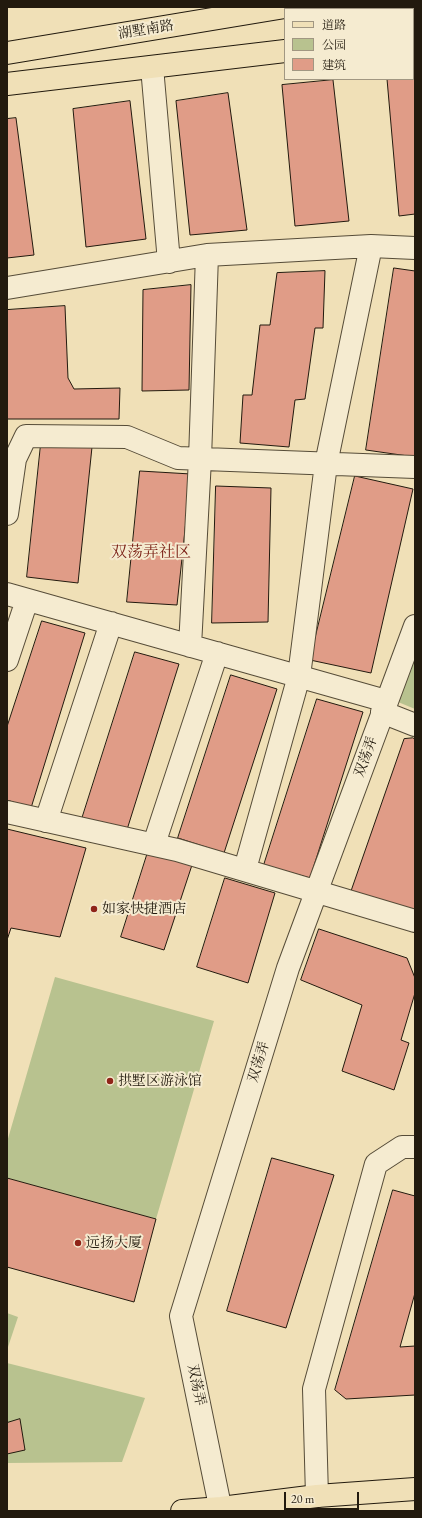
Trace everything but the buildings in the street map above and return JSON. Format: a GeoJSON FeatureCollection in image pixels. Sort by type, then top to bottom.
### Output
{"type":"FeatureCollection","features":[{"type":"Feature","properties":{"kind":"main road","name":"湖墅南路"},"geometry":{"type":"LineString","coordinates":[[7,53],[285,7]]}},
{"type":"Feature","properties":{"kind":"main road"},"geometry":{"type":"LineString","coordinates":[[7,84],[284,51]]}},
{"type":"Feature","properties":{"kind":"main road"},"geometry":{"type":"LineString","coordinates":[[182,1511],[221,1510],[317,1496],[415,1489]]}},
{"type":"Feature","properties":{"kind":"street"},"geometry":{"type":"LineString","coordinates":[[152,67],[169,262]]}},
{"type":"Feature","properties":{"kind":"street"},"geometry":{"type":"LineString","coordinates":[[7,288],[207,255],[371,246],[415,248]]}},
{"type":"Feature","properties":{"kind":"street"},"geometry":{"type":"LineString","coordinates":[[244,869],[299,676],[326,464],[371,246]]}},
{"type":"Feature","properties":{"kind":"street"},"geometry":{"type":"LineString","coordinates":[[190,646],[200,459],[207,255]]}},
{"type":"Feature","properties":{"kind":"street"},"geometry":{"type":"LineString","coordinates":[[7,514],[15,460],[26,436],[127,437],[178,458],[415,467]]}},
{"type":"Feature","properties":{"kind":"street"},"geometry":{"type":"LineString","coordinates":[[7,660],[17,597],[299,676],[384,706],[415,725]]}},
{"type":"Feature","properties":{"kind":"street"},"geometry":{"type":"LineString","coordinates":[[46,821],[111,623]]}},
{"type":"Feature","properties":{"kind":"street","name":"双荡弄"},"geometry":{"type":"LineString","coordinates":[[221,1510],[182,1316],[288,968],[384,706],[415,626]]}},
{"type":"Feature","properties":{"kind":"street"},"geometry":{"type":"LineString","coordinates":[[154,844],[217,653]]}},
{"type":"Feature","properties":{"kind":"street"},"geometry":{"type":"LineString","coordinates":[[7,812],[177,850],[316,890],[415,921]]}},
{"type":"Feature","properties":{"kind":"street"},"geometry":{"type":"LineString","coordinates":[[317,1496],[314,1390],[376,1164],[402,1147],[415,1146]]}},
{"type":"Feature","properties":{"kind":"green space"},"geometry":{"type":"Polygon","coordinates":[[[415,636],[415,709],[386,697],[415,636]]]}},
{"type":"Feature","properties":{"kind":"green space","name":"拱墅区游泳馆"},"geometry":{"type":"Polygon","coordinates":[[[55,977],[214,1021],[156,1219],[7,1178],[7,1142],[55,977]]]}},
{"type":"Feature","properties":{"kind":"green space"},"geometry":{"type":"Polygon","coordinates":[[[7,1313],[18,1317],[7,1350],[7,1313]]]}},
{"type":"Feature","properties":{"kind":"green space"},"geometry":{"type":"Polygon","coordinates":[[[7,1363],[145,1398],[122,1462],[7,1463],[7,1363]]]}},
{"type":"Feature","properties":{"kind":"place","name":"如家快捷酒店"},"geometry":{"type":"Point","coordinates":[94,909]}},
{"type":"Feature","properties":{"kind":"place","name":"拱墅区游泳馆"},"geometry":{"type":"Point","coordinates":[110,1081]}},
{"type":"Feature","properties":{"kind":"place","name":"远扬大厦"},"geometry":{"type":"Point","coordinates":[78,1243]}},
{"type":"Feature","properties":{"kind":"district","name":"双荡弄社区"},"geometry":{"type":"Point","coordinates":[151,553]}}]}
